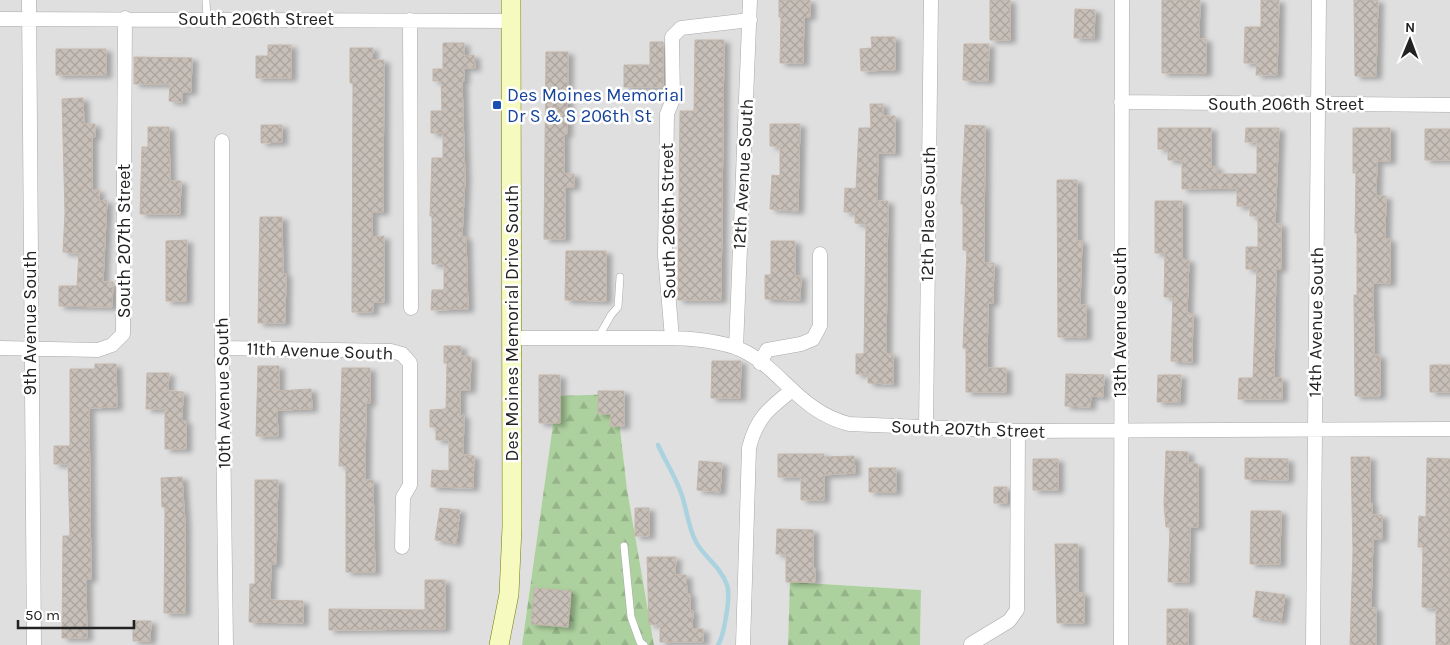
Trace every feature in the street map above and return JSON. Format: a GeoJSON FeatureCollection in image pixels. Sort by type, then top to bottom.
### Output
{"type":"FeatureCollection","features":[{"type":"Feature","properties":{"kind":"main road","name":"Des Moines Memorial Drive South"},"geometry":{"type":"LineString","coordinates":[[499,645],[509,594],[511,546],[511,0]]}},
{"type":"Feature","properties":{"kind":"street","name":"9th Avenue South"},"geometry":{"type":"LineString","coordinates":[[29,0],[30,349],[34,645]]}},
{"type":"Feature","properties":{"kind":"street","name":"12th Avenue South"},"geometry":{"type":"LineString","coordinates":[[736,348],[750,0]]}},
{"type":"Feature","properties":{"kind":"street","name":"12th Place South"},"geometry":{"type":"LineString","coordinates":[[926,428],[931,0]]}},
{"type":"Feature","properties":{"kind":"street","name":"13th Avenue South"},"geometry":{"type":"LineString","coordinates":[[1121,645],[1122,0]]}},
{"type":"Feature","properties":{"kind":"street","name":"14th Avenue South"},"geometry":{"type":"LineString","coordinates":[[1313,645],[1319,0]]}},
{"type":"Feature","properties":{"kind":"street","name":"South 206th Street"},"geometry":{"type":"LineString","coordinates":[[0,19],[125,18],[511,22]]}},
{"type":"Feature","properties":{"kind":"street","name":"South 207th Street"},"geometry":{"type":"LineString","coordinates":[[0,348],[98,350],[112,345],[123,334],[125,18]]}},
{"type":"Feature","properties":{"kind":"street"},"geometry":{"type":"LineString","coordinates":[[410,20],[411,308]]}},
{"type":"Feature","properties":{"kind":"street","name":"South 206th Street"},"geometry":{"type":"LineString","coordinates":[[672,338],[665,256],[667,114],[673,99],[672,37],[681,28],[750,20]]}},
{"type":"Feature","properties":{"kind":"street","name":"South 206th Street"},"geometry":{"type":"LineString","coordinates":[[1121,102],[1450,105]]}},
{"type":"Feature","properties":{"kind":"street","name":"10th Avenue South"},"geometry":{"type":"LineString","coordinates":[[222,142],[222,348],[226,645]]}},
{"type":"Feature","properties":{"kind":"street"},"geometry":{"type":"LineString","coordinates":[[760,363],[767,350],[801,344],[813,339],[820,326],[820,254]]}},
{"type":"Feature","properties":{"kind":"street","name":"South 207th Street"},"geometry":{"type":"LineString","coordinates":[[512,338],[672,338],[705,341],[736,348],[760,363],[818,412],[833,420],[849,424],[1018,432],[1450,429]]}},
{"type":"Feature","properties":{"kind":"street","name":"11th Avenue South"},"geometry":{"type":"LineString","coordinates":[[222,348],[391,351],[402,354],[410,364],[410,485],[402,497],[402,547]]}},
{"type":"Feature","properties":{"kind":"street"},"geometry":{"type":"LineString","coordinates":[[743,645],[749,448],[752,435],[761,416],[791,391]]}},
{"type":"Feature","properties":{"kind":"street"},"geometry":{"type":"LineString","coordinates":[[971,644],[1009,621],[1017,610],[1018,432]]}},
{"type":"Feature","properties":{"kind":"lane"},"geometry":{"type":"LineString","coordinates":[[206,0],[207,19]]}},
{"type":"Feature","properties":{"kind":"lane"},"geometry":{"type":"LineString","coordinates":[[598,338],[611,314],[618,307],[620,277]]}},
{"type":"Feature","properties":{"kind":"lane"},"geometry":{"type":"LineString","coordinates":[[624,546],[631,618],[640,642],[644,645]]}},
{"type":"Feature","properties":{"kind":"shaded area"},"geometry":{"type":"Polygon","coordinates":[[[0,0],[1450,0],[1450,645],[920,645],[921,590],[791,582],[788,645],[654,645],[627,489],[616,394],[557,397],[522,645],[0,645],[0,0]]]}},
{"type":"Feature","properties":{"kind":"green space"},"geometry":{"type":"Polygon","coordinates":[[[616,394],[627,489],[654,645],[522,645],[557,396],[616,394]]]}},
{"type":"Feature","properties":{"kind":"green space"},"geometry":{"type":"Polygon","coordinates":[[[790,582],[921,590],[920,645],[788,645],[790,582]]]}},
{"type":"Feature","properties":{"kind":"building"},"geometry":{"type":"Polygon","coordinates":[[[779,0],[810,0],[810,17],[804,17],[803,63],[780,63],[781,17],[779,17],[779,0]]]}},
{"type":"Feature","properties":{"kind":"building"},"geometry":{"type":"Polygon","coordinates":[[[990,0],[1010,0],[1010,40],[990,40],[990,0]]]}},
{"type":"Feature","properties":{"kind":"building"},"geometry":{"type":"Polygon","coordinates":[[[1162,0],[1200,0],[1199,39],[1206,39],[1206,73],[1162,73],[1162,0]]]}},
{"type":"Feature","properties":{"kind":"building"},"geometry":{"type":"Polygon","coordinates":[[[1261,0],[1279,0],[1277,75],[1256,75],[1257,63],[1244,63],[1245,27],[1261,27],[1261,0]]]}},
{"type":"Feature","properties":{"kind":"building"},"geometry":{"type":"Polygon","coordinates":[[[1354,0],[1378,0],[1376,76],[1355,76],[1354,0]]]}},
{"type":"Feature","properties":{"kind":"building"},"geometry":{"type":"Polygon","coordinates":[[[1075,9],[1095,10],[1094,38],[1074,38],[1075,9]]]}},
{"type":"Feature","properties":{"kind":"building"},"geometry":{"type":"Polygon","coordinates":[[[871,37],[895,37],[895,70],[861,71],[860,49],[872,48],[871,37]]]}},
{"type":"Feature","properties":{"kind":"building"},"geometry":{"type":"Polygon","coordinates":[[[695,40],[724,40],[721,300],[678,300],[680,111],[694,111],[695,40]]]}},
{"type":"Feature","properties":{"kind":"building"},"geometry":{"type":"Polygon","coordinates":[[[650,42],[663,42],[663,87],[624,87],[624,65],[650,65],[650,42]]]}},
{"type":"Feature","properties":{"kind":"building"},"geometry":{"type":"Polygon","coordinates":[[[443,43],[464,43],[464,56],[474,55],[475,68],[464,68],[464,81],[462,81],[465,179],[462,237],[466,237],[468,309],[431,310],[432,290],[444,290],[444,264],[432,264],[432,216],[430,216],[432,158],[443,158],[443,133],[431,133],[431,111],[442,111],[441,81],[433,81],[433,69],[443,69],[443,43]]]}},
{"type":"Feature","properties":{"kind":"building"},"geometry":{"type":"Polygon","coordinates":[[[964,44],[989,44],[988,81],[963,80],[964,44]]]}},
{"type":"Feature","properties":{"kind":"building"},"geometry":{"type":"Polygon","coordinates":[[[268,45],[291,45],[291,78],[256,78],[256,56],[268,56],[268,45]]]}},
{"type":"Feature","properties":{"kind":"building"},"geometry":{"type":"Polygon","coordinates":[[[350,48],[373,48],[372,60],[384,60],[383,212],[372,212],[372,237],[384,236],[384,302],[373,302],[373,312],[352,312],[353,83],[350,83],[350,48]]]}},
{"type":"Feature","properties":{"kind":"building"},"geometry":{"type":"Polygon","coordinates":[[[56,49],[106,49],[106,75],[56,75],[56,49]]]}},
{"type":"Feature","properties":{"kind":"building"},"geometry":{"type":"Polygon","coordinates":[[[546,52],[568,52],[567,134],[564,134],[564,174],[574,174],[574,187],[565,187],[565,239],[544,239],[546,52]]]}},
{"type":"Feature","properties":{"kind":"building"},"geometry":{"type":"Polygon","coordinates":[[[134,57],[192,58],[191,92],[182,92],[182,102],[169,101],[170,84],[134,84],[134,57]]]}},
{"type":"Feature","properties":{"kind":"building"},"geometry":{"type":"Polygon","coordinates":[[[83,98],[84,124],[95,124],[95,137],[92,137],[92,190],[99,190],[99,201],[107,200],[103,282],[113,282],[112,307],[59,306],[59,286],[77,286],[79,253],[63,252],[65,213],[62,99],[83,98]]]}},
{"type":"Feature","properties":{"kind":"building"},"geometry":{"type":"Polygon","coordinates":[[[870,104],[883,104],[883,116],[895,116],[895,153],[878,153],[877,201],[888,201],[886,354],[893,354],[893,384],[868,383],[868,374],[856,374],[856,354],[864,354],[866,224],[855,223],[855,212],[844,212],[845,188],[856,189],[859,128],[871,128],[870,104]]]}},
{"type":"Feature","properties":{"kind":"building"},"geometry":{"type":"Polygon","coordinates":[[[770,124],[800,124],[798,211],[770,209],[772,175],[780,176],[780,146],[770,146],[770,124]]]}},
{"type":"Feature","properties":{"kind":"building"},"geometry":{"type":"Polygon","coordinates":[[[261,125],[282,125],[282,142],[261,143],[261,125]]]}},
{"type":"Feature","properties":{"kind":"building"},"geometry":{"type":"Polygon","coordinates":[[[965,125],[985,126],[984,263],[994,263],[993,303],[988,303],[987,368],[1006,368],[1006,392],[966,392],[966,348],[963,348],[967,250],[963,250],[963,204],[961,204],[965,125]]]}},
{"type":"Feature","properties":{"kind":"building"},"geometry":{"type":"Polygon","coordinates":[[[148,127],[169,127],[170,181],[181,181],[180,214],[140,214],[142,147],[148,147],[148,127]]]}},
{"type":"Feature","properties":{"kind":"building"},"geometry":{"type":"Polygon","coordinates":[[[1158,128],[1211,128],[1211,167],[1217,167],[1217,174],[1257,174],[1257,142],[1245,142],[1246,128],[1279,128],[1275,224],[1281,224],[1281,269],[1276,269],[1274,378],[1282,378],[1282,399],[1238,399],[1239,378],[1253,378],[1257,269],[1246,269],[1246,247],[1258,247],[1258,216],[1250,216],[1250,206],[1237,206],[1237,188],[1182,189],[1182,160],[1168,160],[1168,149],[1158,149],[1158,128]]]}},
{"type":"Feature","properties":{"kind":"building"},"geometry":{"type":"Polygon","coordinates":[[[1353,128],[1390,128],[1390,161],[1377,161],[1376,196],[1386,196],[1385,239],[1390,239],[1390,283],[1373,283],[1374,355],[1380,355],[1380,396],[1355,396],[1354,295],[1357,295],[1357,233],[1355,233],[1356,173],[1353,173],[1353,128]]]}},
{"type":"Feature","properties":{"kind":"building"},"geometry":{"type":"Polygon","coordinates":[[[1425,129],[1450,129],[1450,160],[1425,160],[1425,129]]]}},
{"type":"Feature","properties":{"kind":"building"},"geometry":{"type":"Polygon","coordinates":[[[1057,180],[1077,180],[1077,241],[1082,241],[1080,305],[1086,305],[1086,337],[1058,337],[1057,180]]]}},
{"type":"Feature","properties":{"kind":"building"},"geometry":{"type":"Polygon","coordinates":[[[1155,201],[1182,201],[1182,259],[1189,260],[1187,313],[1193,314],[1192,362],[1171,361],[1173,297],[1164,297],[1165,253],[1155,253],[1155,201]]]}},
{"type":"Feature","properties":{"kind":"building"},"geometry":{"type":"Polygon","coordinates":[[[260,217],[282,217],[283,274],[286,274],[285,323],[258,323],[260,217]]]}},
{"type":"Feature","properties":{"kind":"building"},"geometry":{"type":"Polygon","coordinates":[[[187,240],[186,301],[166,301],[166,241],[187,240]]]}},
{"type":"Feature","properties":{"kind":"building"},"geometry":{"type":"Polygon","coordinates":[[[771,241],[795,241],[795,276],[801,276],[800,300],[765,299],[765,275],[771,275],[771,241]]]}},
{"type":"Feature","properties":{"kind":"building"},"geometry":{"type":"Polygon","coordinates":[[[566,251],[606,251],[606,301],[565,300],[566,251]]]}},
{"type":"Feature","properties":{"kind":"building"},"geometry":{"type":"Polygon","coordinates":[[[444,346],[461,346],[461,356],[471,357],[470,390],[460,390],[460,416],[464,415],[463,455],[474,456],[473,488],[431,487],[432,470],[449,471],[449,440],[436,440],[436,427],[430,427],[430,410],[446,409],[447,363],[444,363],[444,346]]]}},
{"type":"Feature","properties":{"kind":"building"},"geometry":{"type":"Polygon","coordinates":[[[712,361],[741,361],[740,398],[711,398],[712,361]]]}},
{"type":"Feature","properties":{"kind":"building"},"geometry":{"type":"Polygon","coordinates":[[[95,364],[116,364],[117,407],[89,408],[91,579],[86,579],[87,638],[62,638],[63,536],[70,536],[68,464],[54,464],[54,446],[70,446],[70,369],[95,369],[95,364]]]}},
{"type":"Feature","properties":{"kind":"building"},"geometry":{"type":"Polygon","coordinates":[[[1430,365],[1450,365],[1450,392],[1430,392],[1430,365]]]}},
{"type":"Feature","properties":{"kind":"building"},"geometry":{"type":"Polygon","coordinates":[[[258,366],[279,366],[279,391],[311,389],[312,409],[277,410],[278,436],[256,436],[258,366]]]}},
{"type":"Feature","properties":{"kind":"building"},"geometry":{"type":"Polygon","coordinates":[[[342,368],[370,368],[370,403],[366,403],[365,480],[373,480],[375,572],[346,572],[346,466],[339,466],[342,368]]]}},
{"type":"Feature","properties":{"kind":"building"},"geometry":{"type":"Polygon","coordinates":[[[147,373],[169,373],[168,391],[183,392],[182,421],[186,421],[186,449],[165,449],[165,409],[146,409],[147,373]]]}},
{"type":"Feature","properties":{"kind":"building"},"geometry":{"type":"Polygon","coordinates":[[[1066,374],[1104,375],[1103,397],[1091,396],[1090,407],[1065,406],[1066,374]]]}},
{"type":"Feature","properties":{"kind":"building"},"geometry":{"type":"Polygon","coordinates":[[[539,375],[560,375],[560,423],[539,423],[539,375]]]}},
{"type":"Feature","properties":{"kind":"building"},"geometry":{"type":"Polygon","coordinates":[[[1158,375],[1181,375],[1180,402],[1157,402],[1158,375]]]}},
{"type":"Feature","properties":{"kind":"building"},"geometry":{"type":"Polygon","coordinates":[[[598,391],[624,391],[624,426],[610,426],[611,414],[598,414],[598,391]]]}},
{"type":"Feature","properties":{"kind":"building"},"geometry":{"type":"Polygon","coordinates":[[[1166,451],[1188,452],[1188,463],[1198,464],[1198,527],[1190,527],[1189,582],[1168,582],[1170,527],[1166,527],[1164,504],[1166,451]]]}},
{"type":"Feature","properties":{"kind":"building"},"geometry":{"type":"Polygon","coordinates":[[[778,454],[824,454],[824,457],[854,456],[855,473],[824,475],[824,500],[801,500],[801,477],[778,477],[778,454]]]}},
{"type":"Feature","properties":{"kind":"building"},"geometry":{"type":"Polygon","coordinates":[[[1351,457],[1370,457],[1370,502],[1372,503],[1372,515],[1382,515],[1382,539],[1373,539],[1371,608],[1376,608],[1376,645],[1350,645],[1353,551],[1351,457]]]}},
{"type":"Feature","properties":{"kind":"building"},"geometry":{"type":"Polygon","coordinates":[[[1245,458],[1288,459],[1288,480],[1245,479],[1245,458]]]}},
{"type":"Feature","properties":{"kind":"building"},"geometry":{"type":"Polygon","coordinates":[[[1427,458],[1450,459],[1450,645],[1436,645],[1436,608],[1422,607],[1423,547],[1418,547],[1419,516],[1426,517],[1427,458]]]}},
{"type":"Feature","properties":{"kind":"building"},"geometry":{"type":"Polygon","coordinates":[[[1033,459],[1058,459],[1058,490],[1033,490],[1033,459]]]}},
{"type":"Feature","properties":{"kind":"building"},"geometry":{"type":"Polygon","coordinates":[[[699,461],[722,463],[720,492],[697,490],[699,461]]]}},
{"type":"Feature","properties":{"kind":"building"},"geometry":{"type":"Polygon","coordinates":[[[869,468],[896,468],[896,492],[869,492],[869,468]]]}},
{"type":"Feature","properties":{"kind":"building"},"geometry":{"type":"Polygon","coordinates":[[[182,477],[185,523],[185,613],[164,613],[165,507],[162,507],[161,478],[182,477]]]}},
{"type":"Feature","properties":{"kind":"building"},"geometry":{"type":"Polygon","coordinates":[[[255,480],[278,480],[276,564],[271,564],[270,600],[303,601],[303,623],[249,622],[250,584],[255,584],[255,480]]]}},
{"type":"Feature","properties":{"kind":"building"},"geometry":{"type":"Polygon","coordinates":[[[994,487],[1007,487],[1007,503],[994,503],[994,487]]]}},
{"type":"Feature","properties":{"kind":"building"},"geometry":{"type":"Polygon","coordinates":[[[440,508],[460,510],[456,543],[435,540],[440,508]]]}},
{"type":"Feature","properties":{"kind":"building"},"geometry":{"type":"Polygon","coordinates":[[[635,508],[649,508],[649,536],[635,536],[635,508]]]}},
{"type":"Feature","properties":{"kind":"building"},"geometry":{"type":"Polygon","coordinates":[[[1251,511],[1281,511],[1280,564],[1250,564],[1251,511]]]}},
{"type":"Feature","properties":{"kind":"building"},"geometry":{"type":"Polygon","coordinates":[[[777,529],[813,530],[815,582],[786,582],[786,554],[776,554],[777,529]]]}},
{"type":"Feature","properties":{"kind":"building"},"geometry":{"type":"Polygon","coordinates":[[[1055,544],[1078,544],[1078,593],[1084,593],[1084,623],[1057,623],[1055,544]]]}},
{"type":"Feature","properties":{"kind":"building"},"geometry":{"type":"Polygon","coordinates":[[[647,557],[676,557],[675,575],[686,575],[687,594],[690,594],[690,611],[693,611],[692,629],[703,629],[703,642],[660,642],[660,625],[649,624],[647,557]]]}},
{"type":"Feature","properties":{"kind":"building"},"geometry":{"type":"Polygon","coordinates":[[[425,580],[445,580],[445,629],[329,630],[329,609],[425,610],[425,580]]]}},
{"type":"Feature","properties":{"kind":"building"},"geometry":{"type":"Polygon","coordinates":[[[534,588],[571,591],[568,627],[531,624],[534,588]]]}},
{"type":"Feature","properties":{"kind":"building"},"geometry":{"type":"Polygon","coordinates":[[[1256,591],[1285,595],[1281,621],[1253,617],[1256,591]]]}},
{"type":"Feature","properties":{"kind":"building"},"geometry":{"type":"Polygon","coordinates":[[[1167,609],[1188,609],[1188,645],[1167,645],[1167,609]]]}},
{"type":"Feature","properties":{"kind":"building"},"geometry":{"type":"Polygon","coordinates":[[[133,621],[151,621],[150,641],[133,641],[133,621]]]}},
{"type":"Feature","properties":{"kind":"waterway"},"geometry":{"type":"LineString","coordinates":[[658,445],[680,490],[696,542],[721,573],[727,585],[726,615],[718,645]]}},
{"type":"Feature","properties":{"kind":"place","name":"Des Moines Memorial Dr S & S 206th St"},"geometry":{"type":"Point","coordinates":[497,105]}}]}
